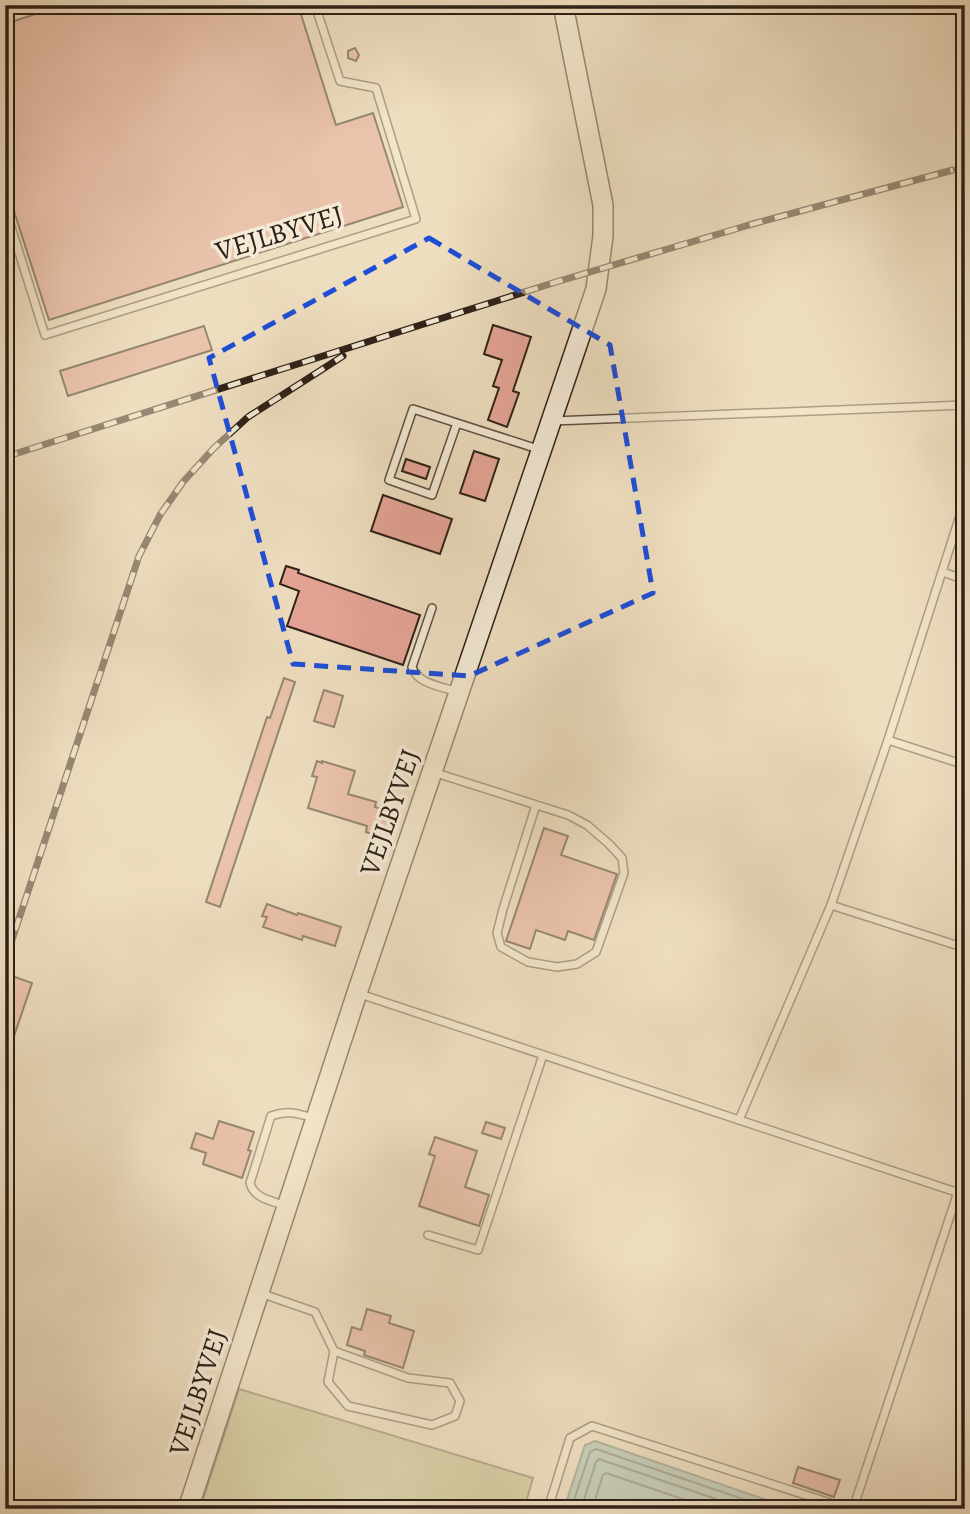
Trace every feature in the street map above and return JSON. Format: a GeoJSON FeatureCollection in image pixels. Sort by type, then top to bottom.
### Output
{"type":"FeatureCollection","features":[{"type":"Feature","properties":{"kind":"street","name":"VEJLBYVEJ"},"geometry":{"type":"LineString","coordinates":[[188,1509],[357,993],[596,289],[603,236],[603,205],[563,5]]}},
{"type":"Feature","properties":{"kind":"lane","name":"VEJLBYVEJ"},"geometry":{"type":"LineString","coordinates":[[5,208],[45,335],[415,219],[376,88],[340,81],[315,5]]}},
{"type":"Feature","properties":{"kind":"lane"},"geometry":{"type":"LineString","coordinates":[[551,421],[965,405]]}},
{"type":"Feature","properties":{"kind":"lane"},"geometry":{"type":"LineString","coordinates":[[457,423],[432,495],[389,480],[413,409],[457,423],[541,450]]}},
{"type":"Feature","properties":{"kind":"lane"},"geometry":{"type":"LineString","coordinates":[[738,1120],[831,905],[888,740],[965,499]]}},
{"type":"Feature","properties":{"kind":"lane"},"geometry":{"type":"LineString","coordinates":[[943,572],[965,580]]}},
{"type":"Feature","properties":{"kind":"lane"},"geometry":{"type":"LineString","coordinates":[[432,608],[412,667],[414,674],[422,680],[459,692]]}},
{"type":"Feature","properties":{"kind":"lane"},"geometry":{"type":"LineString","coordinates":[[888,740],[965,765]]}},
{"type":"Feature","properties":{"kind":"lane"},"geometry":{"type":"LineString","coordinates":[[432,772],[568,815],[587,825],[622,858],[624,873],[596,952],[577,964],[557,967],[528,962],[501,947],[497,933],[536,805]]}},
{"type":"Feature","properties":{"kind":"lane"},"geometry":{"type":"LineString","coordinates":[[831,905],[965,948]]}},
{"type":"Feature","properties":{"kind":"lane"},"geometry":{"type":"LineString","coordinates":[[357,993],[962,1194],[851,1509],[592,1426],[570,1438],[548,1509]]}},
{"type":"Feature","properties":{"kind":"lane"},"geometry":{"type":"LineString","coordinates":[[428,1235],[478,1250],[543,1055]]}},
{"type":"Feature","properties":{"kind":"lane"},"geometry":{"type":"LineString","coordinates":[[288,1206],[258,1196],[250,1183],[271,1116],[281,1112],[317,1119]]}},
{"type":"Feature","properties":{"kind":"lane"},"geometry":{"type":"LineString","coordinates":[[259,1292],[315,1312],[334,1351],[328,1382],[348,1406],[432,1425],[455,1416],[460,1401],[450,1383],[408,1378],[334,1351]]}},
{"type":"Feature","properties":{"kind":"highlighted area"},"geometry":{"type":"Polygon","coordinates":[[[429,238],[610,345],[653,593],[469,676],[293,664],[209,358],[429,238]]]}},
{"type":"Feature","properties":{"kind":"green space"},"geometry":{"type":"Polygon","coordinates":[[[239,1389],[533,1478],[524,1509],[200,1509],[239,1389]]]}},
{"type":"Feature","properties":{"kind":"water"},"geometry":{"type":"Polygon","coordinates":[[[595,1441],[793,1509],[564,1509],[585,1445],[595,1441]]]}},
{"type":"Feature","properties":{"kind":"building"},"geometry":{"type":"Polygon","coordinates":[[[63,5],[298,5],[336,125],[373,113],[403,207],[49,320],[5,183],[5,24],[63,5]]]}},
{"type":"Feature","properties":{"kind":"building"},"geometry":{"type":"Polygon","coordinates":[[[355,48],[359,55],[356,61],[348,58],[348,51],[355,48]]]}},
{"type":"Feature","properties":{"kind":"building"},"geometry":{"type":"Polygon","coordinates":[[[493,325],[531,337],[513,391],[519,393],[507,427],[488,420],[499,388],[493,386],[502,360],[484,354],[493,325]]]}},
{"type":"Feature","properties":{"kind":"building"},"geometry":{"type":"Polygon","coordinates":[[[204,326],[212,350],[68,396],[60,371],[204,326]]]}},
{"type":"Feature","properties":{"kind":"building"},"geometry":{"type":"Polygon","coordinates":[[[474,451],[499,459],[485,501],[460,493],[474,451]]]}},
{"type":"Feature","properties":{"kind":"building"},"geometry":{"type":"Polygon","coordinates":[[[406,459],[430,467],[426,479],[402,471],[406,459]]]}},
{"type":"Feature","properties":{"kind":"building"},"geometry":{"type":"Polygon","coordinates":[[[383,495],[452,519],[440,554],[371,531],[383,495]]]}},
{"type":"Feature","properties":{"kind":"building"},"geometry":{"type":"Polygon","coordinates":[[[286,566],[299,570],[298,573],[420,615],[403,665],[287,626],[299,591],[280,584],[286,566]]]}},
{"type":"Feature","properties":{"kind":"building"},"geometry":{"type":"Polygon","coordinates":[[[284,678],[295,682],[220,907],[206,902],[267,717],[270,718],[284,678]]]}},
{"type":"Feature","properties":{"kind":"building"},"geometry":{"type":"Polygon","coordinates":[[[324,690],[343,696],[334,727],[314,721],[324,690]]]}},
{"type":"Feature","properties":{"kind":"building"},"geometry":{"type":"Polygon","coordinates":[[[317,761],[355,771],[348,794],[376,802],[375,807],[395,813],[387,839],[366,832],[367,826],[308,808],[317,777],[312,776],[317,761]]]}},
{"type":"Feature","properties":{"kind":"building"},"geometry":{"type":"Polygon","coordinates":[[[544,828],[568,836],[561,855],[617,874],[594,940],[568,931],[565,940],[536,930],[530,949],[506,941],[544,828]]]}},
{"type":"Feature","properties":{"kind":"building"},"geometry":{"type":"Polygon","coordinates":[[[267,904],[341,927],[335,946],[303,936],[302,940],[263,927],[267,917],[262,916],[267,904]]]}},
{"type":"Feature","properties":{"kind":"building"},"geometry":{"type":"Polygon","coordinates":[[[12,976],[32,983],[5,1057],[5,997],[12,976]]]}},
{"type":"Feature","properties":{"kind":"building"},"geometry":{"type":"Polygon","coordinates":[[[219,1121],[254,1132],[242,1178],[203,1164],[206,1153],[191,1148],[196,1133],[213,1139],[219,1121]]]}},
{"type":"Feature","properties":{"kind":"building"},"geometry":{"type":"Polygon","coordinates":[[[486,1122],[505,1128],[501,1139],[482,1133],[486,1122]]]}},
{"type":"Feature","properties":{"kind":"building"},"geometry":{"type":"Polygon","coordinates":[[[435,1137],[477,1151],[465,1187],[489,1195],[479,1226],[419,1206],[435,1156],[429,1154],[435,1137]]]}},
{"type":"Feature","properties":{"kind":"building"},"geometry":{"type":"Polygon","coordinates":[[[367,1309],[391,1316],[389,1323],[414,1331],[403,1368],[364,1355],[365,1351],[347,1345],[352,1327],[361,1330],[367,1309]]]}},
{"type":"Feature","properties":{"kind":"building"},"geometry":{"type":"Polygon","coordinates":[[[798,1467],[840,1480],[834,1497],[793,1483],[798,1467]]]}},
{"type":"Feature","properties":{"kind":"railway"},"geometry":{"type":"LineString","coordinates":[[5,457],[556,282],[749,225],[953,170]]}},
{"type":"Feature","properties":{"kind":"railway"},"geometry":{"type":"LineString","coordinates":[[7,955],[139,556],[160,515],[183,482],[214,448],[248,417],[343,356]]}}]}
